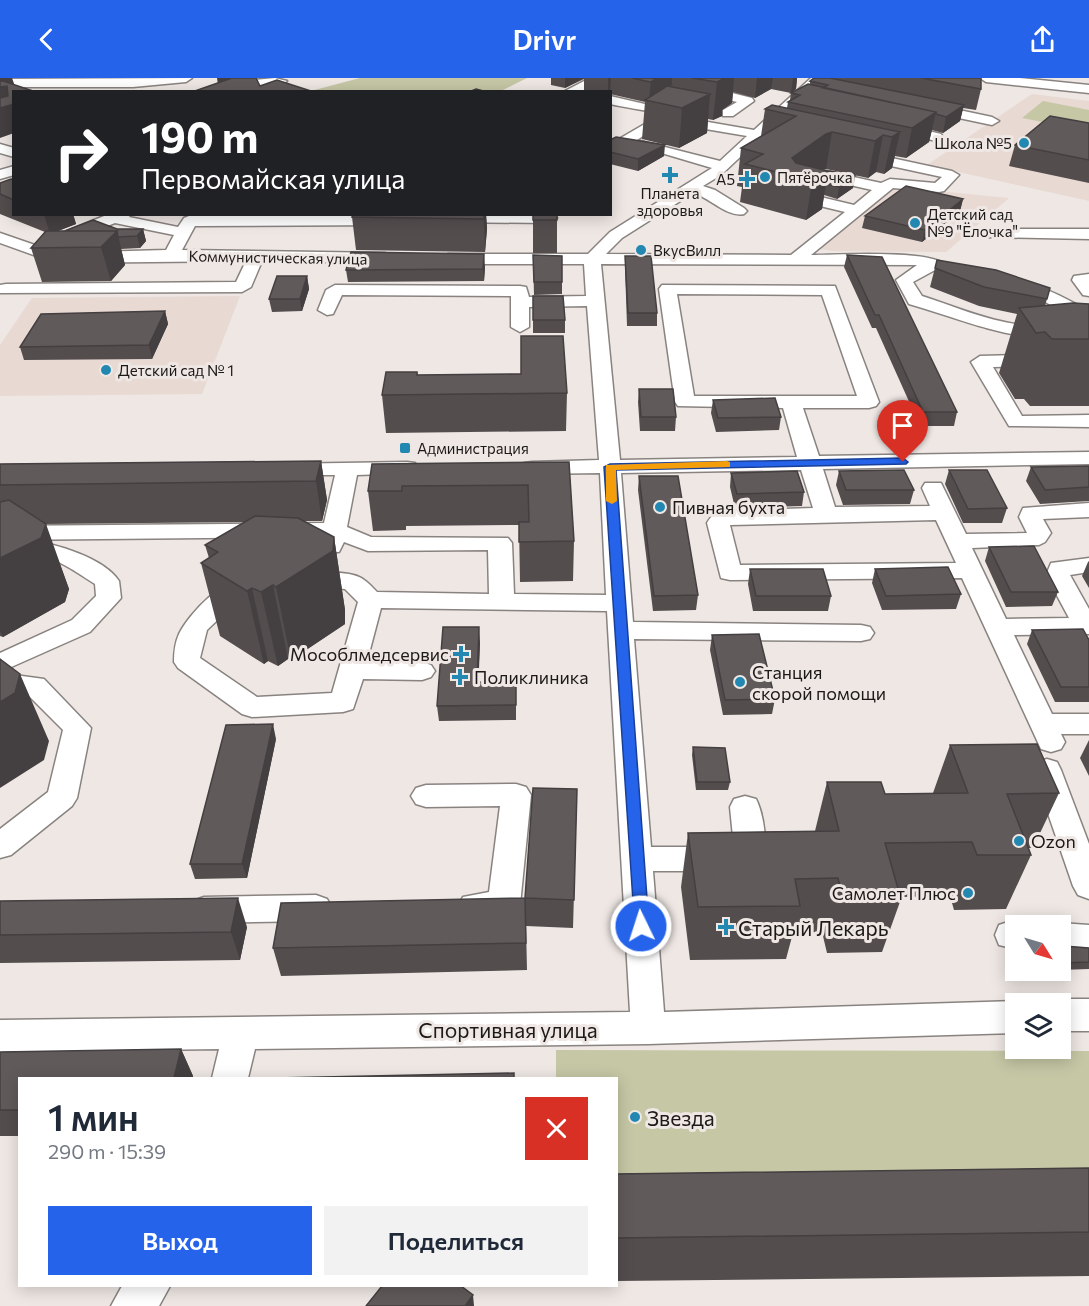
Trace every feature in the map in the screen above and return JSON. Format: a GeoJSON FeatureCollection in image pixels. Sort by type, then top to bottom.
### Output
{"type":"FeatureCollection","features":[{"type":"Feature","properties":{"kind":"street"},"geometry":{"type":"LineString","coordinates":[[0,83],[26,87],[133,83],[186,78]]}},
{"type":"Feature","properties":{"kind":"street"},"geometry":{"type":"LineString","coordinates":[[573,90],[600,78]]}},
{"type":"Feature","properties":{"kind":"street"},"geometry":{"type":"LineString","coordinates":[[986,78],[1089,89]]}},
{"type":"Feature","properties":{"kind":"street"},"geometry":{"type":"LineString","coordinates":[[213,89],[281,79]]}},
{"type":"Feature","properties":{"kind":"street"},"geometry":{"type":"LineString","coordinates":[[790,82],[820,83]]}},
{"type":"Feature","properties":{"kind":"street"},"geometry":{"type":"LineString","coordinates":[[648,1028],[610,467],[592,260],[616,235],[692,188],[721,166],[758,125],[820,83]]}},
{"type":"Feature","properties":{"kind":"street"},"geometry":{"type":"LineString","coordinates":[[685,86],[748,101],[723,112],[758,125],[776,136]]}},
{"type":"Feature","properties":{"kind":"street"},"geometry":{"type":"LineString","coordinates":[[612,100],[650,109],[660,102],[688,104]]}},
{"type":"Feature","properties":{"kind":"street"},"geometry":{"type":"LineString","coordinates":[[660,102],[758,125]]}},
{"type":"Feature","properties":{"kind":"street"},"geometry":{"type":"LineString","coordinates":[[617,141],[660,102]]}},
{"type":"Feature","properties":{"kind":"street"},"geometry":{"type":"LineString","coordinates":[[790,104],[807,107]]}},
{"type":"Feature","properties":{"kind":"street"},"geometry":{"type":"LineString","coordinates":[[910,104],[992,121]]}},
{"type":"Feature","properties":{"kind":"street"},"geometry":{"type":"LineString","coordinates":[[882,124],[936,136]]}},
{"type":"Feature","properties":{"kind":"street"},"geometry":{"type":"LineString","coordinates":[[617,141],[649,145],[721,166]]}},
{"type":"Feature","properties":{"kind":"street"},"geometry":{"type":"LineString","coordinates":[[795,260],[817,237],[857,210],[890,183],[939,188],[952,175],[846,152]]}},
{"type":"Feature","properties":{"kind":"street"},"geometry":{"type":"LineString","coordinates":[[857,210],[796,196],[826,175],[883,188]]}},
{"type":"Feature","properties":{"kind":"street"},"geometry":{"type":"LineString","coordinates":[[692,188],[716,189],[739,211]]}},
{"type":"Feature","properties":{"kind":"street"},"geometry":{"type":"LineString","coordinates":[[3,294],[34,251],[90,223],[119,216],[151,228],[184,232]]}},
{"type":"Feature","properties":{"kind":"street"},"geometry":{"type":"LineString","coordinates":[[270,216],[283,220]]}},
{"type":"Feature","properties":{"kind":"street"},"geometry":{"type":"LineString","coordinates":[[172,255],[189,221],[306,218],[402,220]]}},
{"type":"Feature","properties":{"kind":"street"},"geometry":{"type":"LineString","coordinates":[[436,219],[549,218]]}},
{"type":"Feature","properties":{"kind":"street"},"geometry":{"type":"LineString","coordinates":[[990,234],[1089,234]]}},
{"type":"Feature","properties":{"kind":"street","name":"Коммунистическая улица"},"geometry":{"type":"LineString","coordinates":[[0,238],[56,258],[172,255],[397,258]]}},
{"type":"Feature","properties":{"kind":"street"},"geometry":{"type":"LineString","coordinates":[[740,253],[748,289]]}},
{"type":"Feature","properties":{"kind":"street"},"geometry":{"type":"LineString","coordinates":[[433,259],[592,260],[740,253],[795,260],[919,260],[932,265],[961,270]]}},
{"type":"Feature","properties":{"kind":"street"},"geometry":{"type":"LineString","coordinates":[[3,294],[242,287],[256,256]]}},
{"type":"Feature","properties":{"kind":"street"},"geometry":{"type":"LineString","coordinates":[[932,265],[904,280],[915,300],[1017,328],[1045,332],[1081,325],[1070,308],[1042,293],[1001,280]]}},
{"type":"Feature","properties":{"kind":"street"},"geometry":{"type":"LineString","coordinates":[[1089,279],[1080,280],[1089,291]]}},
{"type":"Feature","properties":{"kind":"street"},"geometry":{"type":"LineString","coordinates":[[668,289],[829,290],[869,402],[791,402],[684,402],[668,289]]}},
{"type":"Feature","properties":{"kind":"street"},"geometry":{"type":"LineString","coordinates":[[327,310],[335,290],[520,291],[520,327]]}},
{"type":"Feature","properties":{"kind":"street"},"geometry":{"type":"LineString","coordinates":[[520,302],[596,301]]}},
{"type":"Feature","properties":{"kind":"street"},"geometry":{"type":"LineString","coordinates":[[1089,358],[980,362],[1016,422],[1089,421]]}},
{"type":"Feature","properties":{"kind":"street"},"geometry":{"type":"LineString","coordinates":[[791,402],[826,514]]}},
{"type":"Feature","properties":{"kind":"street"},"geometry":{"type":"LineString","coordinates":[[506,468],[1089,458]]}},
{"type":"Feature","properties":{"kind":"street"},"geometry":{"type":"LineString","coordinates":[[264,469],[426,468]]}},
{"type":"Feature","properties":{"kind":"street"},"geometry":{"type":"LineString","coordinates":[[323,580],[347,469]]}},
{"type":"Feature","properties":{"kind":"street"},"geometry":{"type":"LineString","coordinates":[[933,488],[997,627],[1047,745],[1089,886]]}},
{"type":"Feature","properties":{"kind":"street"},"geometry":{"type":"LineString","coordinates":[[958,541],[1031,540],[1037,537],[1038,533],[1030,517],[1031,513],[1089,510]]}},
{"type":"Feature","properties":{"kind":"street"},"geometry":{"type":"LineString","coordinates":[[945,513],[722,518],[718,523],[730,573],[971,570]]}},
{"type":"Feature","properties":{"kind":"street"},"geometry":{"type":"LineString","coordinates":[[0,533],[40,541],[334,530],[368,544],[500,543],[502,602]]}},
{"type":"Feature","properties":{"kind":"street"},"geometry":{"type":"LineString","coordinates":[[0,556],[40,541],[107,581],[109,598],[81,626],[0,663]]}},
{"type":"Feature","properties":{"kind":"street"},"geometry":{"type":"LineString","coordinates":[[997,627],[1088,626],[1058,575],[1059,568],[1089,565]]}},
{"type":"Feature","properties":{"kind":"street"},"geometry":{"type":"LineString","coordinates":[[371,600],[343,702],[252,707],[187,662],[186,644],[197,623],[250,577],[351,582],[371,600],[619,603]]}},
{"type":"Feature","properties":{"kind":"street"},"geometry":{"type":"LineString","coordinates":[[620,630],[861,633]]}},
{"type":"Feature","properties":{"kind":"street"},"geometry":{"type":"LineString","coordinates":[[352,670],[422,671]]}},
{"type":"Feature","properties":{"kind":"street"},"geometry":{"type":"LineString","coordinates":[[0,682],[34,686],[76,728],[62,798],[0,846]]}},
{"type":"Feature","properties":{"kind":"street"},"geometry":{"type":"LineString","coordinates":[[1047,745],[1089,723]]}},
{"type":"Feature","properties":{"kind":"street"},"geometry":{"type":"LineString","coordinates":[[426,796],[516,795],[504,905],[444,906]]}},
{"type":"Feature","properties":{"kind":"street"},"geometry":{"type":"LineString","coordinates":[[636,859],[742,859],[750,856],[745,807]]}},
{"type":"Feature","properties":{"kind":"street"},"geometry":{"type":"LineString","coordinates":[[180,910],[348,908]]}},
{"type":"Feature","properties":{"kind":"street"},"geometry":{"type":"LineString","coordinates":[[1071,938],[1089,939]]}},
{"type":"Feature","properties":{"kind":"street"},"geometry":{"type":"LineString","coordinates":[[1071,1016],[1089,1015]]}},
{"type":"Feature","properties":{"kind":"street","name":"Спортивная улица"},"geometry":{"type":"LineString","coordinates":[[0,1036],[242,1031],[648,1028],[1005,1017]]}},
{"type":"Feature","properties":{"kind":"street"},"geometry":{"type":"LineString","coordinates":[[230,1077],[242,1031]]}},
{"type":"Feature","properties":{"kind":"street"},"geometry":{"type":"LineString","coordinates":[[132,1306],[149,1287]]}},
{"type":"Feature","properties":{"kind":"shaded area","name":"Школа №5"},"geometry":{"type":"Polygon","coordinates":[[[1032,94],[1089,101],[1089,201],[927,165],[1032,94]]]}},
{"type":"Feature","properties":{"kind":"shaded area","name":"Детский сад №9 \"Ёлочка\""},"geometry":{"type":"Polygon","coordinates":[[[897,187],[1009,198],[946,252],[819,249],[897,187]]]}},
{"type":"Feature","properties":{"kind":"shaded area","name":"Детский сад № 1"},"geometry":{"type":"Polygon","coordinates":[[[240,296],[202,394],[0,396],[0,345],[32,298],[240,296]]]}},
{"type":"Feature","properties":{"kind":"green space"},"geometry":{"type":"Polygon","coordinates":[[[360,78],[527,78],[503,90],[315,90],[360,78]]]}},
{"type":"Feature","properties":{"kind":"green space"},"geometry":{"type":"Polygon","coordinates":[[[1043,101],[1089,110],[1089,131],[1022,118],[1043,101]]]}},
{"type":"Feature","properties":{"kind":"green space"},"geometry":{"type":"Polygon","coordinates":[[[556,1050],[1005,1051],[1005,1059],[1071,1059],[1071,1051],[1089,1051],[1089,1183],[618,1203],[618,1077],[556,1077],[556,1050]]]}},
{"type":"Feature","properties":{"kind":"building"},"geometry":{"type":"Polygon","coordinates":[[[232,78],[256,78],[260,86],[277,80],[308,90],[198,90],[232,78]]]}},
{"type":"Feature","properties":{"kind":"building"},"geometry":{"type":"Polygon","coordinates":[[[632,78],[652,78],[656,80],[650,82],[632,78]]]}},
{"type":"Feature","properties":{"kind":"building"},"geometry":{"type":"Polygon","coordinates":[[[692,78],[725,78],[717,82],[692,78]]]}},
{"type":"Feature","properties":{"kind":"building"},"geometry":{"type":"Polygon","coordinates":[[[814,78],[830,78],[964,105],[946,117],[936,112],[823,88],[828,85],[810,81],[814,78]]]}},
{"type":"Feature","properties":{"kind":"building"},"geometry":{"type":"Polygon","coordinates":[[[921,78],[981,78],[981,89],[921,78]]]}},
{"type":"Feature","properties":{"kind":"building"},"geometry":{"type":"Polygon","coordinates":[[[0,80],[30,90],[12,90],[12,105],[0,108],[0,98],[8,96],[7,86],[0,87],[0,80]]]}},
{"type":"Feature","properties":{"kind":"building"},"geometry":{"type":"Polygon","coordinates":[[[808,84],[936,112],[912,128],[788,102],[800,95],[791,93],[808,84]]]}},
{"type":"Feature","properties":{"kind":"building"},"geometry":{"type":"Polygon","coordinates":[[[667,86],[710,94],[682,108],[645,100],[667,86]]]}},
{"type":"Feature","properties":{"kind":"building"},"geometry":{"type":"Polygon","coordinates":[[[772,105],[900,132],[892,137],[883,135],[875,141],[832,132],[826,134],[792,158],[796,163],[828,171],[812,181],[745,164],[763,154],[741,148],[796,116],[765,109],[772,105]]]}},
{"type":"Feature","properties":{"kind":"building"},"geometry":{"type":"Polygon","coordinates":[[[1050,116],[1089,123],[1089,160],[1015,145],[1050,116]]]}},
{"type":"Feature","properties":{"kind":"building"},"geometry":{"type":"Polygon","coordinates":[[[616,137],[665,145],[638,159],[612,152],[612,139],[616,137]]]}},
{"type":"Feature","properties":{"kind":"building"},"geometry":{"type":"Polygon","coordinates":[[[830,171],[855,176],[839,187],[826,184],[830,171]]]}},
{"type":"Feature","properties":{"kind":"building"},"geometry":{"type":"Polygon","coordinates":[[[12,179],[12,199],[0,194],[0,183],[12,179]]]}},
{"type":"Feature","properties":{"kind":"building"},"geometry":{"type":"Polygon","coordinates":[[[906,186],[963,199],[925,230],[865,216],[906,186]]]}},
{"type":"Feature","properties":{"kind":"building"},"geometry":{"type":"Polygon","coordinates":[[[484,216],[484,219],[352,217],[484,216]]]}},
{"type":"Feature","properties":{"kind":"building"},"geometry":{"type":"Polygon","coordinates":[[[533,216],[557,216],[557,220],[533,220],[533,216]]]}},
{"type":"Feature","properties":{"kind":"building"},"geometry":{"type":"Polygon","coordinates":[[[93,220],[117,229],[143,229],[137,236],[118,237],[117,231],[67,230],[93,220]]]}},
{"type":"Feature","properties":{"kind":"building"},"geometry":{"type":"Polygon","coordinates":[[[46,231],[117,231],[101,247],[31,248],[46,231]]]}},
{"type":"Feature","properties":{"kind":"building"},"geometry":{"type":"Polygon","coordinates":[[[351,252],[484,254],[483,269],[346,270],[351,252]]]}},
{"type":"Feature","properties":{"kind":"building"},"geometry":{"type":"Polygon","coordinates":[[[533,255],[562,256],[562,282],[534,282],[533,255]]]}},
{"type":"Feature","properties":{"kind":"building"},"geometry":{"type":"Polygon","coordinates":[[[847,255],[882,257],[957,412],[923,412],[879,315],[875,315],[847,255]]]}},
{"type":"Feature","properties":{"kind":"building"},"geometry":{"type":"Polygon","coordinates":[[[625,256],[651,256],[657,313],[628,313],[625,256]]]}},
{"type":"Feature","properties":{"kind":"building"},"geometry":{"type":"Polygon","coordinates":[[[937,260],[996,270],[1050,288],[1047,299],[984,287],[935,268],[937,260]]]}},
{"type":"Feature","properties":{"kind":"building"},"geometry":{"type":"Polygon","coordinates":[[[277,276],[307,276],[300,299],[269,299],[277,276]]]}},
{"type":"Feature","properties":{"kind":"building"},"geometry":{"type":"Polygon","coordinates":[[[533,296],[563,296],[565,320],[533,320],[533,296]]]}},
{"type":"Feature","properties":{"kind":"building"},"geometry":{"type":"Polygon","coordinates":[[[1073,303],[1089,304],[1089,339],[1052,339],[1045,332],[1036,333],[1019,308],[1073,303]]]}},
{"type":"Feature","properties":{"kind":"building"},"geometry":{"type":"Polygon","coordinates":[[[165,311],[149,345],[20,347],[41,314],[165,311]]]}},
{"type":"Feature","properties":{"kind":"building"},"geometry":{"type":"Polygon","coordinates":[[[521,336],[563,336],[567,393],[382,395],[386,372],[417,372],[417,375],[521,374],[521,336]]]}},
{"type":"Feature","properties":{"kind":"building"},"geometry":{"type":"Polygon","coordinates":[[[639,389],[673,389],[676,417],[641,417],[639,389]]]}},
{"type":"Feature","properties":{"kind":"building"},"geometry":{"type":"Polygon","coordinates":[[[775,398],[781,417],[718,418],[713,400],[775,398]]]}},
{"type":"Feature","properties":{"kind":"building"},"geometry":{"type":"Polygon","coordinates":[[[321,461],[316,481],[0,485],[0,464],[321,461]]]}},
{"type":"Feature","properties":{"kind":"building"},"geometry":{"type":"Polygon","coordinates":[[[569,462],[574,541],[519,542],[519,522],[529,522],[528,485],[402,486],[402,491],[368,491],[372,464],[569,462]]]}},
{"type":"Feature","properties":{"kind":"building"},"geometry":{"type":"Polygon","coordinates":[[[1089,466],[1089,487],[1045,490],[1031,467],[1089,466]]]}},
{"type":"Feature","properties":{"kind":"building"},"geometry":{"type":"Polygon","coordinates":[[[904,470],[914,490],[846,490],[839,471],[904,470]]]}},
{"type":"Feature","properties":{"kind":"building"},"geometry":{"type":"Polygon","coordinates":[[[949,470],[987,470],[1007,508],[968,509],[949,470]]]}},
{"type":"Feature","properties":{"kind":"building"},"geometry":{"type":"Polygon","coordinates":[[[797,471],[804,492],[737,494],[731,473],[797,471]]]}},
{"type":"Feature","properties":{"kind":"building"},"geometry":{"type":"Polygon","coordinates":[[[639,476],[678,476],[698,595],[654,596],[639,476]]]}},
{"type":"Feature","properties":{"kind":"building"},"geometry":{"type":"Polygon","coordinates":[[[9,500],[46,524],[41,538],[0,558],[0,502],[9,500]]]}},
{"type":"Feature","properties":{"kind":"building"},"geometry":{"type":"Polygon","coordinates":[[[255,516],[298,518],[334,537],[333,551],[276,587],[273,585],[261,592],[252,588],[247,591],[201,563],[218,552],[205,545],[255,516]]]}},
{"type":"Feature","properties":{"kind":"building"},"geometry":{"type":"Polygon","coordinates":[[[1034,546],[1058,592],[1011,592],[989,547],[1034,546]]]}},
{"type":"Feature","properties":{"kind":"building"},"geometry":{"type":"Polygon","coordinates":[[[948,567],[961,594],[886,596],[875,569],[948,567]]]}},
{"type":"Feature","properties":{"kind":"building"},"geometry":{"type":"Polygon","coordinates":[[[750,569],[823,569],[831,596],[756,596],[750,569]]]}},
{"type":"Feature","properties":{"kind":"building"},"geometry":{"type":"Polygon","coordinates":[[[443,627],[479,627],[477,682],[516,682],[516,705],[437,706],[443,627]]]}},
{"type":"Feature","properties":{"kind":"building"},"geometry":{"type":"Polygon","coordinates":[[[1083,629],[1089,640],[1089,687],[1061,687],[1032,630],[1083,629]]]}},
{"type":"Feature","properties":{"kind":"building","name":"Станция скорой помощи"},"geometry":{"type":"Polygon","coordinates":[[[759,634],[775,699],[725,700],[712,635],[759,634]]]}},
{"type":"Feature","properties":{"kind":"building"},"geometry":{"type":"Polygon","coordinates":[[[0,659],[20,674],[15,693],[0,702],[0,659]]]}},
{"type":"Feature","properties":{"kind":"building"},"geometry":{"type":"Polygon","coordinates":[[[273,724],[242,864],[190,864],[226,725],[273,724]]]}},
{"type":"Feature","properties":{"kind":"building"},"geometry":{"type":"Polygon","coordinates":[[[1037,744],[1059,793],[1007,794],[1031,855],[977,855],[972,842],[885,843],[901,899],[843,900],[838,878],[795,879],[800,906],[698,907],[688,833],[839,831],[827,782],[881,782],[885,794],[968,793],[950,745],[1037,744]]]}},
{"type":"Feature","properties":{"kind":"building"},"geometry":{"type":"Polygon","coordinates":[[[693,747],[725,748],[730,782],[697,782],[693,747]]]}},
{"type":"Feature","properties":{"kind":"building"},"geometry":{"type":"Polygon","coordinates":[[[533,788],[577,789],[574,900],[525,898],[533,788]]]}},
{"type":"Feature","properties":{"kind":"building"},"geometry":{"type":"Polygon","coordinates":[[[238,898],[231,932],[0,935],[0,901],[238,898]]]}},
{"type":"Feature","properties":{"kind":"building"},"geometry":{"type":"Polygon","coordinates":[[[525,898],[526,943],[273,948],[281,903],[525,898]]]}},
{"type":"Feature","properties":{"kind":"building"},"geometry":{"type":"Polygon","coordinates":[[[1071,947],[1089,948],[1089,962],[1071,963],[1071,947]]]}},
{"type":"Feature","properties":{"kind":"building"},"geometry":{"type":"Polygon","coordinates":[[[181,1049],[174,1077],[18,1077],[18,1110],[0,1110],[0,1052],[181,1049]]]}},
{"type":"Feature","properties":{"kind":"building"},"geometry":{"type":"Polygon","coordinates":[[[514,1073],[514,1077],[323,1077],[514,1073]]]}},
{"type":"Feature","properties":{"kind":"building"},"geometry":{"type":"Polygon","coordinates":[[[1089,1168],[1089,1232],[618,1238],[618,1174],[1089,1168]]]}},
{"type":"Feature","properties":{"kind":"building"},"geometry":{"type":"Polygon","coordinates":[[[381,1287],[462,1287],[473,1295],[465,1306],[366,1306],[381,1287]]]}},
{"type":"Feature","properties":{"kind":"slow traffic"},"geometry":{"type":"LineString","coordinates":[[612,501],[610,467],[727,464]]}},
{"type":"Feature","properties":{"kind":"place","name":"Школа №5"},"geometry":{"type":"Point","coordinates":[1024,143]}},
{"type":"Feature","properties":{"kind":"place","name":"Планета здоровья"},"geometry":{"type":"Point","coordinates":[670,175]}},
{"type":"Feature","properties":{"kind":"place","name":"Пятёрочка"},"geometry":{"type":"Point","coordinates":[765,177]}},
{"type":"Feature","properties":{"kind":"place","name":"А5"},"geometry":{"type":"Point","coordinates":[747,179]}},
{"type":"Feature","properties":{"kind":"place","name":"Детский сад №9 \"Ёлочка\""},"geometry":{"type":"Point","coordinates":[915,223]}},
{"type":"Feature","properties":{"kind":"place","name":"ВкусВилл"},"geometry":{"type":"Point","coordinates":[641,250]}},
{"type":"Feature","properties":{"kind":"place","name":"Детский сад № 1"},"geometry":{"type":"Point","coordinates":[106,370]}},
{"type":"Feature","properties":{"kind":"place","name":"Администрация"},"geometry":{"type":"Point","coordinates":[405,448]}},
{"type":"Feature","properties":{"kind":"place","name":"Пивная бухта"},"geometry":{"type":"Point","coordinates":[660,507]}},
{"type":"Feature","properties":{"kind":"place","name":"Мособлмедсервис"},"geometry":{"type":"Point","coordinates":[461,654]}},
{"type":"Feature","properties":{"kind":"place","name":"Поликлиника"},"geometry":{"type":"Point","coordinates":[460,677]}},
{"type":"Feature","properties":{"kind":"place","name":"Станция скорой помощи"},"geometry":{"type":"Point","coordinates":[740,682]}},
{"type":"Feature","properties":{"kind":"place","name":"Ozon"},"geometry":{"type":"Point","coordinates":[1019,841]}},
{"type":"Feature","properties":{"kind":"place","name":"Самолет Плюс"},"geometry":{"type":"Point","coordinates":[968,893]}},
{"type":"Feature","properties":{"kind":"place","name":"Старый Лекарь"},"geometry":{"type":"Point","coordinates":[726,927]}},
{"type":"Feature","properties":{"kind":"place","name":"Звезда"},"geometry":{"type":"Point","coordinates":[635,1117]}},
{"type":"Feature","properties":{"kind":"route"},"geometry":{"type":"LineString","coordinates":[[641,926],[610,467],[903,462]]}}]}
